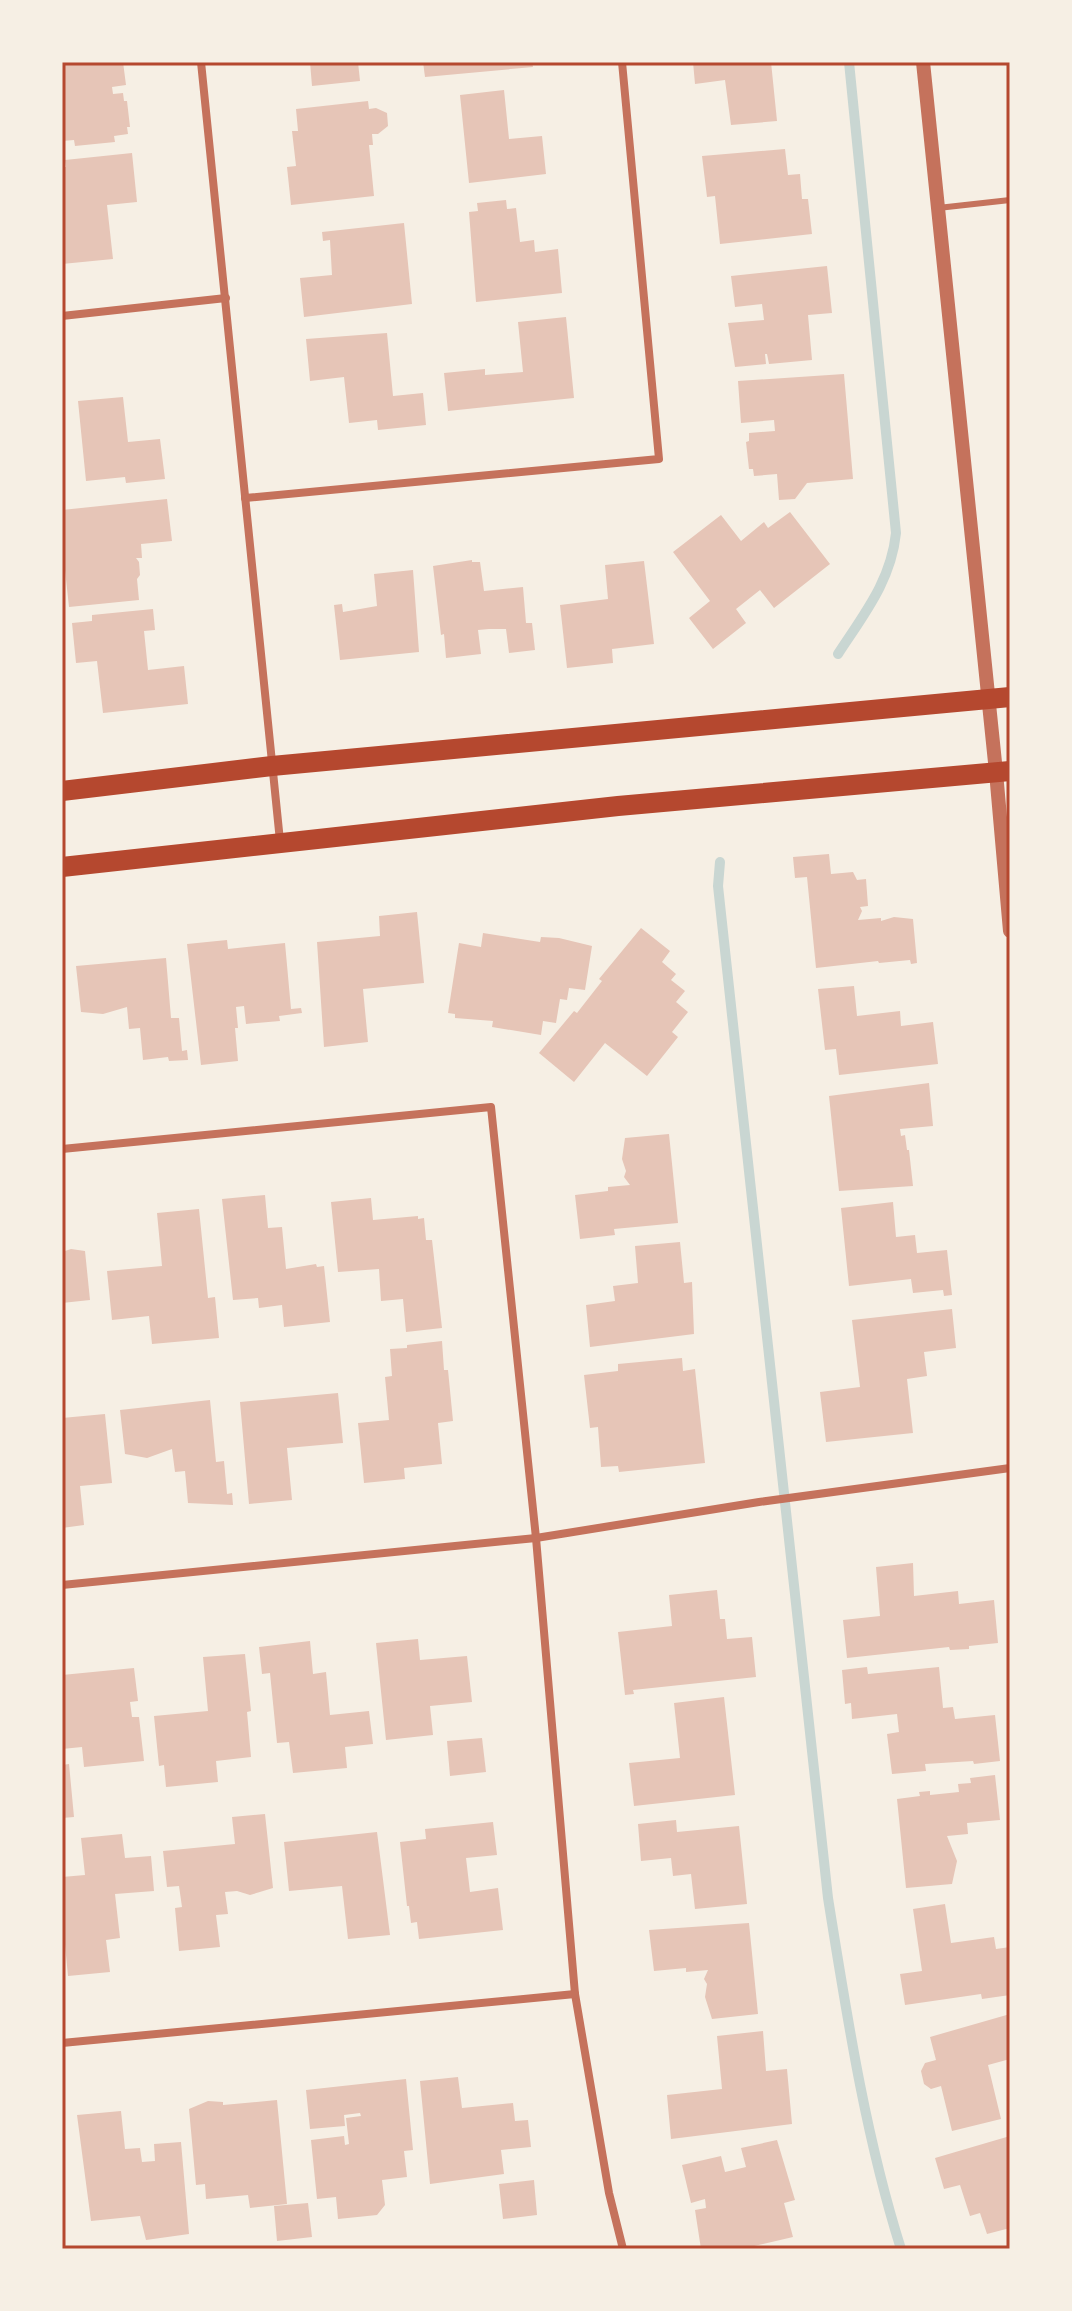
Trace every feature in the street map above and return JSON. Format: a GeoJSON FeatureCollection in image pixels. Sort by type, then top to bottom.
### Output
{"type":"FeatureCollection","features":[{"type":"Feature","properties":{"kind":"main road"},"geometry":{"type":"LineString","coordinates":[[62,791],[272,766],[1010,697]]}},
{"type":"Feature","properties":{"kind":"main road"},"geometry":{"type":"LineString","coordinates":[[62,867],[618,806],[1003,772]]}},
{"type":"Feature","properties":{"kind":"street"},"geometry":{"type":"LineString","coordinates":[[201,62],[280,841]]}},
{"type":"Feature","properties":{"kind":"street"},"geometry":{"type":"LineString","coordinates":[[245,498],[659,459],[622,62]]}},
{"type":"Feature","properties":{"kind":"street"},"geometry":{"type":"LineString","coordinates":[[923,62],[988,699],[1003,772],[1010,931]]}},
{"type":"Feature","properties":{"kind":"street"},"geometry":{"type":"LineString","coordinates":[[62,316],[226,298]]}},
{"type":"Feature","properties":{"kind":"street"},"geometry":{"type":"LineString","coordinates":[[62,1149],[491,1107],[536,1538],[575,1994],[609,2193],[623,2249]]}},
{"type":"Feature","properties":{"kind":"street"},"geometry":{"type":"LineString","coordinates":[[62,1585],[536,1538],[759,1502],[1010,1468]]}},
{"type":"Feature","properties":{"kind":"street"},"geometry":{"type":"LineString","coordinates":[[62,2043],[575,1994]]}},
{"type":"Feature","properties":{"kind":"lane"},"geometry":{"type":"LineString","coordinates":[[938,208],[1010,200]]}},
{"type":"Feature","properties":{"kind":"building"},"geometry":{"type":"Polygon","coordinates":[[[62,62],[123,62],[126,85],[112,87],[113,94],[123,93],[124,101],[127,101],[128,134],[114,136],[115,142],[75,146],[74,140],[62,141],[62,62]]]}},
{"type":"Feature","properties":{"kind":"building"},"geometry":{"type":"Polygon","coordinates":[[[310,62],[358,62],[360,81],[312,86],[310,62]]]}},
{"type":"Feature","properties":{"kind":"building"},"geometry":{"type":"Polygon","coordinates":[[[423,62],[532,62],[533,67],[425,77],[423,62]]]}},
{"type":"Feature","properties":{"kind":"building"},"geometry":{"type":"Polygon","coordinates":[[[693,62],[771,62],[777,121],[731,125],[725,80],[695,84],[693,62]]]}},
{"type":"Feature","properties":{"kind":"building"},"geometry":{"type":"Polygon","coordinates":[[[504,90],[509,139],[542,136],[546,174],[469,183],[460,95],[504,90]]]}},
{"type":"Feature","properties":{"kind":"building"},"geometry":{"type":"Polygon","coordinates":[[[368,101],[369,109],[376,108],[387,113],[388,126],[378,134],[372,134],[373,145],[369,145],[374,196],[291,205],[287,167],[296,166],[292,131],[298,131],[296,109],[368,101]]]}},
{"type":"Feature","properties":{"kind":"building"},"geometry":{"type":"Polygon","coordinates":[[[785,149],[788,175],[800,174],[802,199],[808,199],[812,234],[720,244],[715,196],[707,197],[702,156],[785,149]]]}},
{"type":"Feature","properties":{"kind":"building"},"geometry":{"type":"Polygon","coordinates":[[[132,153],[137,202],[107,205],[113,259],[62,264],[62,167],[66,167],[65,160],[132,153]]]}},
{"type":"Feature","properties":{"kind":"building"},"geometry":{"type":"Polygon","coordinates":[[[506,200],[507,209],[516,208],[520,242],[534,240],[535,252],[558,249],[562,293],[476,302],[469,212],[478,211],[477,203],[506,200]]]}},
{"type":"Feature","properties":{"kind":"building"},"geometry":{"type":"Polygon","coordinates":[[[404,223],[412,304],[304,317],[300,278],[332,275],[330,240],[323,241],[322,232],[404,223]]]}},
{"type":"Feature","properties":{"kind":"building"},"geometry":{"type":"Polygon","coordinates":[[[827,266],[832,313],[808,315],[812,360],[769,364],[765,354],[766,364],[735,367],[728,323],[764,320],[762,304],[735,307],[731,276],[827,266]]]}},
{"type":"Feature","properties":{"kind":"building"},"geometry":{"type":"Polygon","coordinates":[[[566,317],[574,398],[448,411],[444,373],[485,369],[485,375],[523,372],[518,322],[566,317]]]}},
{"type":"Feature","properties":{"kind":"building"},"geometry":{"type":"Polygon","coordinates":[[[387,333],[393,396],[423,393],[426,425],[378,430],[377,420],[349,423],[344,377],[310,381],[306,339],[387,333]]]}},
{"type":"Feature","properties":{"kind":"building"},"geometry":{"type":"Polygon","coordinates":[[[844,374],[853,479],[807,483],[795,499],[779,500],[777,474],[754,476],[753,469],[749,469],[746,442],[749,441],[749,433],[775,431],[774,420],[741,423],[738,381],[844,374]]]}},
{"type":"Feature","properties":{"kind":"building"},"geometry":{"type":"Polygon","coordinates":[[[123,397],[128,442],[160,439],[165,479],[126,483],[125,477],[86,481],[78,401],[123,397]]]}},
{"type":"Feature","properties":{"kind":"building"},"geometry":{"type":"Polygon","coordinates":[[[167,499],[172,541],[141,544],[142,558],[136,558],[140,575],[137,579],[139,600],[69,607],[62,510],[167,499]]]}},
{"type":"Feature","properties":{"kind":"building"},"geometry":{"type":"Polygon","coordinates":[[[790,512],[830,564],[774,608],[760,590],[736,609],[746,623],[713,649],[689,618],[710,601],[673,552],[721,515],[741,541],[764,522],[768,528],[790,512]]]}},
{"type":"Feature","properties":{"kind":"building"},"geometry":{"type":"Polygon","coordinates":[[[472,560],[480,562],[484,591],[523,587],[526,623],[532,623],[535,650],[509,653],[506,629],[489,629],[478,630],[481,654],[446,658],[433,566],[472,560]]]}},
{"type":"Feature","properties":{"kind":"building"},"geometry":{"type":"Polygon","coordinates":[[[644,561],[654,644],[612,649],[613,663],[567,668],[560,605],[608,599],[605,565],[644,561]]]}},
{"type":"Feature","properties":{"kind":"building"},"geometry":{"type":"Polygon","coordinates":[[[413,570],[419,652],[340,660],[334,605],[342,604],[343,612],[377,606],[374,574],[413,570]]]}},
{"type":"Feature","properties":{"kind":"building"},"geometry":{"type":"Polygon","coordinates":[[[153,609],[155,630],[144,631],[148,670],[184,666],[188,704],[103,713],[97,661],[76,663],[72,623],[92,621],[92,615],[153,609]]]}},
{"type":"Feature","properties":{"kind":"building"},"geometry":{"type":"Polygon","coordinates":[[[829,854],[831,874],[853,872],[857,880],[866,879],[868,906],[860,907],[862,911],[858,920],[913,919],[917,963],[911,964],[910,960],[878,961],[816,968],[807,877],[795,878],[793,857],[829,854]]]}},
{"type":"Feature","properties":{"kind":"building"},"geometry":{"type":"Polygon","coordinates":[[[417,912],[424,983],[363,989],[368,1042],[324,1047],[317,942],[380,936],[379,916],[417,912]]]}},
{"type":"Feature","properties":{"kind":"building"},"geometry":{"type":"Polygon","coordinates":[[[641,928],[670,951],[662,962],[676,974],[671,980],[685,991],[676,1002],[688,1012],[672,1032],[678,1037],[647,1076],[605,1043],[574,1082],[539,1053],[574,1011],[577,1013],[602,981],[599,979],[641,928]]]}},
{"type":"Feature","properties":{"kind":"building"},"geometry":{"type":"Polygon","coordinates":[[[483,933],[540,942],[541,937],[559,938],[592,946],[585,990],[569,988],[567,1000],[560,999],[556,1023],[543,1021],[541,1035],[492,1027],[493,1021],[455,1018],[455,1014],[448,1013],[459,943],[481,947],[483,933]]]}},
{"type":"Feature","properties":{"kind":"building"},"geometry":{"type":"Polygon","coordinates":[[[227,940],[228,949],[285,943],[291,1009],[301,1008],[302,1013],[279,1016],[280,1021],[246,1024],[244,1006],[236,1007],[238,1061],[201,1065],[187,944],[227,940]]]}},
{"type":"Feature","properties":{"kind":"building"},"geometry":{"type":"Polygon","coordinates":[[[166,958],[171,1018],[179,1018],[182,1051],[187,1050],[188,1060],[169,1061],[168,1057],[143,1060],[140,1028],[129,1029],[127,1007],[103,1014],[81,1012],[76,966],[166,958]]]}},
{"type":"Feature","properties":{"kind":"building"},"geometry":{"type":"Polygon","coordinates":[[[854,986],[857,1016],[900,1011],[901,1026],[933,1022],[938,1064],[839,1075],[836,1049],[825,1050],[818,989],[854,986]]]}},
{"type":"Feature","properties":{"kind":"building"},"geometry":{"type":"Polygon","coordinates":[[[929,1083],[933,1126],[900,1129],[909,1150],[913,1186],[839,1191],[829,1096],[929,1083]]]}},
{"type":"Feature","properties":{"kind":"building"},"geometry":{"type":"Polygon","coordinates":[[[669,1134],[678,1223],[614,1229],[615,1235],[580,1239],[575,1195],[630,1185],[624,1177],[626,1171],[622,1159],[625,1138],[669,1134]]]}},
{"type":"Feature","properties":{"kind":"building"},"geometry":{"type":"Polygon","coordinates":[[[265,1195],[268,1228],[282,1227],[286,1269],[316,1264],[317,1267],[324,1266],[330,1322],[284,1327],[282,1305],[259,1308],[258,1298],[233,1300],[222,1199],[265,1195]]]}},
{"type":"Feature","properties":{"kind":"building"},"geometry":{"type":"Polygon","coordinates":[[[371,1198],[373,1220],[424,1218],[426,1240],[432,1240],[442,1328],[406,1332],[403,1299],[381,1301],[379,1269],[338,1272],[331,1202],[371,1198]]]}},
{"type":"Feature","properties":{"kind":"building"},"geometry":{"type":"Polygon","coordinates":[[[893,1202],[896,1237],[915,1235],[917,1253],[947,1250],[952,1295],[944,1296],[943,1290],[913,1293],[911,1279],[849,1286],[841,1208],[893,1202]]]}},
{"type":"Feature","properties":{"kind":"building"},"geometry":{"type":"Polygon","coordinates":[[[199,1209],[208,1298],[215,1297],[219,1338],[152,1344],[149,1316],[112,1320],[107,1271],[162,1266],[157,1213],[199,1209]]]}},
{"type":"Feature","properties":{"kind":"building"},"geometry":{"type":"Polygon","coordinates":[[[680,1242],[684,1283],[692,1282],[694,1334],[590,1347],[586,1305],[615,1301],[613,1286],[638,1283],[635,1246],[680,1242]]]}},
{"type":"Feature","properties":{"kind":"building"},"geometry":{"type":"Polygon","coordinates":[[[71,1249],[85,1251],[90,1300],[62,1303],[62,1252],[71,1249]]]}},
{"type":"Feature","properties":{"kind":"building"},"geometry":{"type":"Polygon","coordinates":[[[952,1309],[956,1348],[924,1352],[927,1376],[907,1379],[913,1433],[826,1442],[820,1392],[860,1387],[852,1320],[952,1309]]]}},
{"type":"Feature","properties":{"kind":"building"},"geometry":{"type":"Polygon","coordinates":[[[442,1341],[453,1421],[438,1423],[442,1464],[404,1468],[405,1479],[364,1483],[358,1423],[389,1420],[385,1377],[392,1376],[390,1349],[442,1341]]]}},
{"type":"Feature","properties":{"kind":"building"},"geometry":{"type":"Polygon","coordinates":[[[682,1358],[683,1371],[695,1369],[705,1463],[619,1472],[618,1466],[601,1467],[598,1427],[590,1428],[584,1375],[618,1371],[618,1364],[682,1358]]]}},
{"type":"Feature","properties":{"kind":"building"},"geometry":{"type":"Polygon","coordinates":[[[338,1393],[343,1443],[287,1448],[292,1500],[249,1504],[240,1402],[338,1393]]]}},
{"type":"Feature","properties":{"kind":"building"},"geometry":{"type":"Polygon","coordinates":[[[210,1400],[216,1462],[224,1461],[227,1494],[232,1493],[233,1505],[188,1503],[185,1471],[175,1472],[172,1449],[147,1458],[125,1454],[120,1410],[210,1400]]]}},
{"type":"Feature","properties":{"kind":"building"},"geometry":{"type":"Polygon","coordinates":[[[105,1414],[112,1483],[80,1486],[84,1525],[62,1528],[62,1418],[105,1414]]]}},
{"type":"Feature","properties":{"kind":"building"},"geometry":{"type":"Polygon","coordinates":[[[913,1563],[914,1596],[958,1591],[959,1604],[994,1600],[998,1643],[969,1646],[969,1649],[950,1650],[949,1647],[847,1658],[843,1620],[880,1616],[876,1567],[913,1563]]]}},
{"type":"Feature","properties":{"kind":"building"},"geometry":{"type":"Polygon","coordinates":[[[717,1590],[720,1619],[725,1619],[727,1639],[752,1637],[756,1677],[633,1690],[634,1694],[625,1695],[618,1632],[672,1626],[669,1595],[717,1590]]]}},
{"type":"Feature","properties":{"kind":"building"},"geometry":{"type":"Polygon","coordinates":[[[418,1639],[420,1660],[467,1656],[472,1702],[430,1706],[433,1735],[386,1740],[376,1643],[418,1639]]]}},
{"type":"Feature","properties":{"kind":"building"},"geometry":{"type":"Polygon","coordinates":[[[310,1641],[313,1674],[326,1672],[330,1715],[369,1711],[373,1744],[345,1747],[347,1768],[293,1773],[289,1742],[277,1743],[270,1673],[262,1674],[259,1647],[310,1641]]]}},
{"type":"Feature","properties":{"kind":"building"},"geometry":{"type":"Polygon","coordinates":[[[245,1654],[251,1711],[247,1712],[251,1757],[216,1761],[218,1782],[166,1787],[164,1765],[159,1766],[154,1716],[208,1711],[203,1657],[245,1654]]]}},
{"type":"Feature","properties":{"kind":"building"},"geometry":{"type":"Polygon","coordinates":[[[867,1667],[868,1674],[939,1667],[943,1708],[953,1707],[955,1719],[995,1715],[1000,1761],[925,1764],[926,1771],[892,1774],[887,1734],[899,1732],[897,1714],[852,1719],[851,1703],[845,1704],[842,1670],[867,1667]]]}},
{"type":"Feature","properties":{"kind":"building"},"geometry":{"type":"Polygon","coordinates":[[[134,1668],[138,1701],[130,1702],[132,1717],[139,1717],[144,1761],[84,1767],[82,1747],[62,1749],[62,1675],[134,1668]]]}},
{"type":"Feature","properties":{"kind":"building"},"geometry":{"type":"Polygon","coordinates":[[[724,1697],[735,1795],[634,1806],[629,1763],[680,1758],[674,1703],[724,1697]]]}},
{"type":"Feature","properties":{"kind":"building"},"geometry":{"type":"Polygon","coordinates":[[[482,1738],[486,1772],[450,1776],[447,1741],[482,1738]]]}},
{"type":"Feature","properties":{"kind":"building"},"geometry":{"type":"Polygon","coordinates":[[[69,1764],[74,1817],[62,1818],[62,1765],[69,1764]]]}},
{"type":"Feature","properties":{"kind":"building"},"geometry":{"type":"Polygon","coordinates":[[[995,1775],[1000,1820],[967,1823],[968,1834],[947,1836],[957,1861],[952,1884],[906,1888],[897,1799],[920,1796],[919,1792],[930,1791],[930,1795],[959,1792],[958,1784],[971,1783],[970,1778],[995,1775]]]}},
{"type":"Feature","properties":{"kind":"building"},"geometry":{"type":"Polygon","coordinates":[[[265,1814],[273,1888],[250,1895],[237,1891],[225,1892],[228,1914],[216,1915],[220,1947],[179,1951],[175,1908],[182,1907],[179,1886],[167,1887],[163,1851],[235,1844],[232,1817],[265,1814]]]}},
{"type":"Feature","properties":{"kind":"building"},"geometry":{"type":"Polygon","coordinates":[[[676,1820],[677,1832],[739,1826],[747,1904],[695,1909],[691,1874],[673,1876],[671,1858],[641,1861],[638,1824],[676,1820]]]}},
{"type":"Feature","properties":{"kind":"building"},"geometry":{"type":"Polygon","coordinates":[[[493,1822],[497,1855],[466,1858],[470,1892],[498,1888],[503,1930],[419,1939],[417,1922],[411,1923],[407,1906],[400,1842],[426,1839],[425,1829],[493,1822]]]}},
{"type":"Feature","properties":{"kind":"building"},"geometry":{"type":"Polygon","coordinates":[[[377,1832],[390,1935],[348,1939],[342,1886],[289,1891],[284,1842],[377,1832]]]}},
{"type":"Feature","properties":{"kind":"building"},"geometry":{"type":"Polygon","coordinates":[[[122,1834],[125,1858],[151,1856],[154,1891],[115,1894],[120,1938],[106,1940],[110,1972],[68,1976],[62,1877],[85,1875],[81,1838],[122,1834]]]}},
{"type":"Feature","properties":{"kind":"building"},"geometry":{"type":"Polygon","coordinates":[[[945,1904],[951,1943],[994,1937],[996,1949],[1010,1947],[1010,1995],[982,1999],[981,1994],[905,2005],[900,1974],[922,1971],[913,1909],[945,1904]]]}},
{"type":"Feature","properties":{"kind":"building"},"geometry":{"type":"Polygon","coordinates":[[[749,1923],[758,2014],[712,2019],[705,1997],[707,1984],[704,1979],[708,1970],[686,1972],[686,1968],[654,1971],[649,1930],[749,1923]]]}},
{"type":"Feature","properties":{"kind":"building"},"geometry":{"type":"Polygon","coordinates":[[[1010,2014],[1010,2059],[988,2065],[1001,2119],[952,2131],[941,2086],[931,2089],[924,2084],[921,2071],[925,2063],[936,2060],[930,2037],[1010,2014]]]}},
{"type":"Feature","properties":{"kind":"building"},"geometry":{"type":"Polygon","coordinates":[[[763,2031],[766,2071],[787,2069],[792,2124],[671,2139],[667,2095],[722,2089],[717,2036],[763,2031]]]}},
{"type":"Feature","properties":{"kind":"building"},"geometry":{"type":"Polygon","coordinates":[[[458,2077],[462,2108],[513,2103],[515,2121],[528,2120],[531,2147],[501,2150],[504,2174],[430,2184],[420,2081],[458,2077]]]}},
{"type":"Feature","properties":{"kind":"building"},"geometry":{"type":"Polygon","coordinates":[[[406,2079],[413,2150],[404,2151],[407,2177],[382,2180],[385,2205],[377,2215],[338,2219],[336,2197],[317,2199],[311,2140],[344,2136],[345,2145],[349,2144],[346,2118],[361,2116],[360,2113],[344,2115],[345,2126],[310,2129],[306,2090],[406,2079]]]}},
{"type":"Feature","properties":{"kind":"building"},"geometry":{"type":"Polygon","coordinates":[[[277,2100],[287,2204],[250,2208],[248,2195],[206,2199],[205,2184],[196,2185],[189,2109],[208,2101],[223,2102],[223,2105],[277,2100]]]}},
{"type":"Feature","properties":{"kind":"building"},"geometry":{"type":"Polygon","coordinates":[[[121,2111],[125,2149],[140,2148],[142,2162],[155,2161],[154,2144],[181,2142],[189,2234],[146,2240],[140,2216],[91,2221],[77,2115],[121,2111]]]}},
{"type":"Feature","properties":{"kind":"building"},"geometry":{"type":"Polygon","coordinates":[[[1010,2136],[1010,2228],[987,2234],[980,2213],[970,2216],[960,2185],[944,2189],[935,2158],[1010,2136]]]}},
{"type":"Feature","properties":{"kind":"building"},"geometry":{"type":"Polygon","coordinates":[[[777,2140],[795,2200],[784,2203],[793,2237],[741,2249],[701,2249],[695,2210],[706,2208],[705,2199],[691,2203],[682,2165],[721,2156],[725,2172],[746,2167],[741,2148],[777,2140]]]}},
{"type":"Feature","properties":{"kind":"building"},"geometry":{"type":"Polygon","coordinates":[[[534,2180],[537,2215],[503,2219],[499,2184],[534,2180]]]}},
{"type":"Feature","properties":{"kind":"building"},"geometry":{"type":"Polygon","coordinates":[[[308,2203],[312,2237],[277,2241],[274,2206],[308,2203]]]}},
{"type":"Feature","properties":{"kind":"waterway"},"geometry":{"type":"LineString","coordinates":[[838,654],[882,582],[896,533],[849,62]]}},
{"type":"Feature","properties":{"kind":"waterway"},"geometry":{"type":"LineString","coordinates":[[720,862],[718,886],[828,1898],[867,2119],[901,2249]]}}]}
